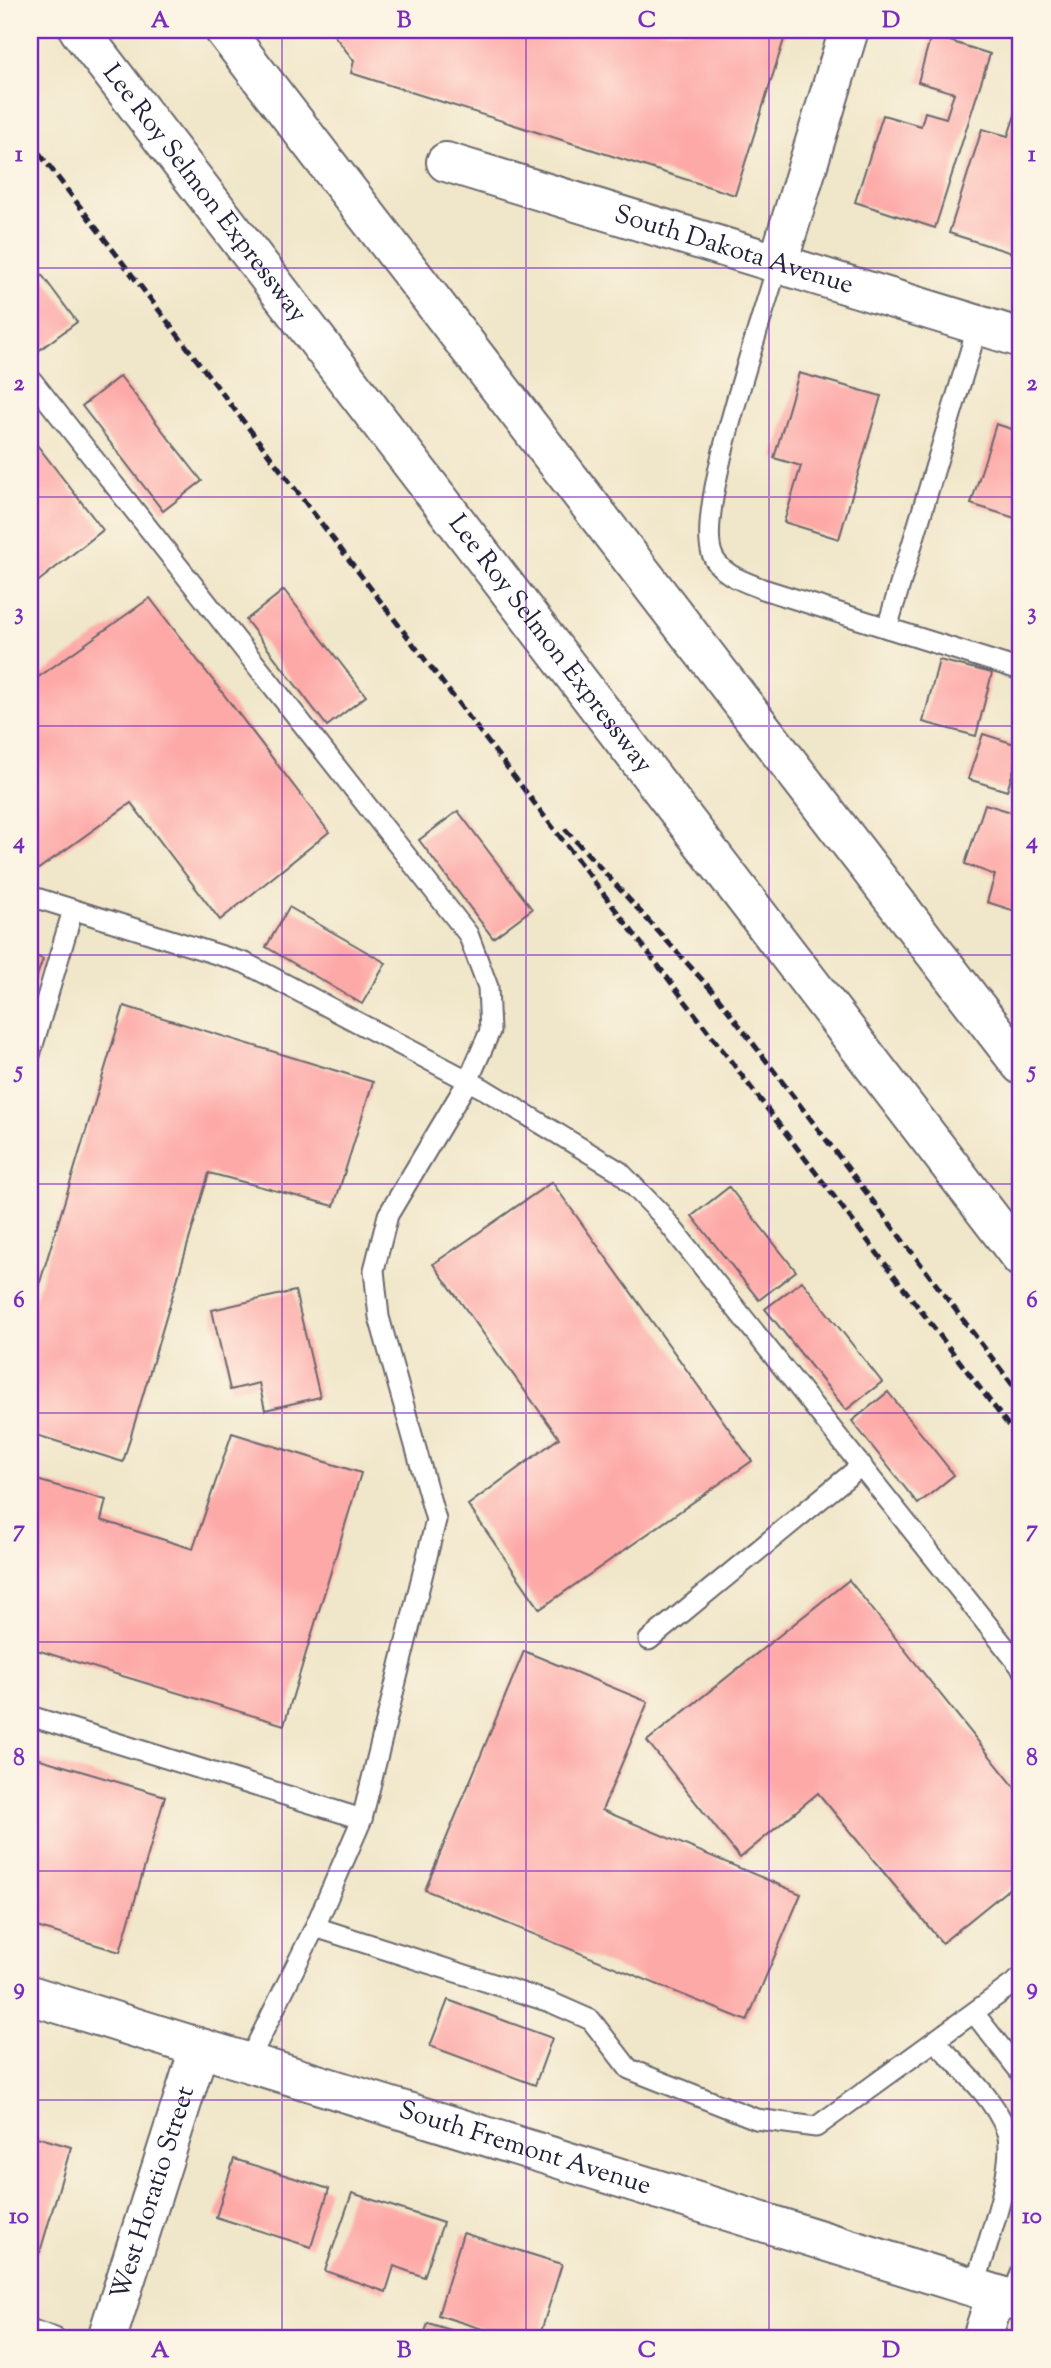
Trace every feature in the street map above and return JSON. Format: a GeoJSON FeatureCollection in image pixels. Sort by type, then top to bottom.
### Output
{"type":"FeatureCollection","features":[{"type":"Feature","properties":{"kind":"main road","name":"Lee Roy Selmon Expressway"},"geometry":{"type":"LineString","coordinates":[[79,30],[1021,1258]]}},
{"type":"Feature","properties":{"kind":"main road"},"geometry":{"type":"LineString","coordinates":[[224,30],[1021,1065]]}},
{"type":"Feature","properties":{"kind":"main road"},"geometry":{"type":"LineString","coordinates":[[778,263],[849,30]]}},
{"type":"Feature","properties":{"kind":"main road","name":"South Dakota Avenue"},"geometry":{"type":"LineString","coordinates":[[446,162],[1021,338]]}},
{"type":"Feature","properties":{"kind":"main road","name":"South Fremont Avenue"},"geometry":{"type":"LineString","coordinates":[[30,1996],[247,2064],[1005,2291]]}},
{"type":"Feature","properties":{"kind":"main road","name":"West Horatio Street"},"geometry":{"type":"LineString","coordinates":[[107,2338],[199,2049]]}},
{"type":"Feature","properties":{"kind":"main road"},"geometry":{"type":"LineString","coordinates":[[982,2338],[1005,2291]]}},
{"type":"Feature","properties":{"kind":"lane"},"geometry":{"type":"LineString","coordinates":[[778,263],[715,481],[708,523],[712,556],[733,577],[1021,670]]}},
{"type":"Feature","properties":{"kind":"lane"},"geometry":{"type":"LineString","coordinates":[[887,628],[978,324]]}},
{"type":"Feature","properties":{"kind":"lane"},"geometry":{"type":"LineString","coordinates":[[30,378],[468,934],[488,987],[490,1031],[468,1081],[388,1215],[374,1270],[379,1317],[436,1520],[362,1819],[315,1927],[247,2064]]}},
{"type":"Feature","properties":{"kind":"lane"},"geometry":{"type":"LineString","coordinates":[[30,896],[245,963],[468,1081],[620,1171],[660,1213],[1021,1667]]}},
{"type":"Feature","properties":{"kind":"lane"},"geometry":{"type":"LineString","coordinates":[[30,1055],[74,910]]}},
{"type":"Feature","properties":{"kind":"lane"},"geometry":{"type":"LineString","coordinates":[[649,1640],[862,1465]]}},
{"type":"Feature","properties":{"kind":"lane"},"geometry":{"type":"LineString","coordinates":[[30,1716],[362,1819]]}},
{"type":"Feature","properties":{"kind":"lane"},"geometry":{"type":"LineString","coordinates":[[315,1927],[424,1959],[560,2006],[590,2020],[629,2069],[757,2119],[816,2127],[1021,1978]]}},
{"type":"Feature","properties":{"kind":"lane"},"geometry":{"type":"LineString","coordinates":[[974,2013],[1021,2073]]}},
{"type":"Feature","properties":{"kind":"lane"},"geometry":{"type":"LineString","coordinates":[[935,2041],[981,2091],[1007,2131],[1010,2161],[1005,2291]]}},
{"type":"Feature","properties":{"kind":"lane"},"geometry":{"type":"LineString","coordinates":[[30,2329],[55,2338]]}},
{"type":"Feature","properties":{"kind":"building"},"geometry":{"type":"Polygon","coordinates":[[[330,30],[787,30],[735,195],[351,73],[354,61],[330,30]]]}},
{"type":"Feature","properties":{"kind":"building"},"geometry":{"type":"Polygon","coordinates":[[[931,35],[990,54],[935,228],[855,202],[883,115],[921,126],[925,112],[946,118],[954,93],[918,82],[931,35]]]}},
{"type":"Feature","properties":{"kind":"building"},"geometry":{"type":"Polygon","coordinates":[[[1021,97],[1021,256],[949,233],[982,129],[1008,136],[1021,97]]]}},
{"type":"Feature","properties":{"kind":"building"},"geometry":{"type":"Polygon","coordinates":[[[30,259],[77,322],[38,351],[30,340],[30,259]]]}},
{"type":"Feature","properties":{"kind":"building"},"geometry":{"type":"Polygon","coordinates":[[[799,373],[881,396],[839,539],[784,522],[801,466],[774,458],[799,373]]]}},
{"type":"Feature","properties":{"kind":"building"},"geometry":{"type":"Polygon","coordinates":[[[120,376],[202,481],[163,511],[82,406],[120,376]]]}},
{"type":"Feature","properties":{"kind":"building"},"geometry":{"type":"Polygon","coordinates":[[[996,424],[1021,432],[1021,520],[971,504],[996,424]]]}},
{"type":"Feature","properties":{"kind":"building"},"geometry":{"type":"Polygon","coordinates":[[[30,436],[103,530],[30,588],[30,436]]]}},
{"type":"Feature","properties":{"kind":"building"},"geometry":{"type":"Polygon","coordinates":[[[284,590],[366,696],[327,726],[246,620],[284,590]]]}},
{"type":"Feature","properties":{"kind":"building"},"geometry":{"type":"Polygon","coordinates":[[[150,598],[329,832],[220,920],[131,803],[37,870],[30,860],[30,683],[150,598]]]}},
{"type":"Feature","properties":{"kind":"building"},"geometry":{"type":"Polygon","coordinates":[[[939,660],[992,673],[976,736],[923,722],[939,660]]]}},
{"type":"Feature","properties":{"kind":"building"},"geometry":{"type":"Polygon","coordinates":[[[983,734],[1021,746],[1007,791],[968,779],[983,734]]]}},
{"type":"Feature","properties":{"kind":"building"},"geometry":{"type":"Polygon","coordinates":[[[985,804],[1021,815],[1021,913],[987,902],[995,875],[965,864],[985,804]]]}},
{"type":"Feature","properties":{"kind":"building"},"geometry":{"type":"Polygon","coordinates":[[[458,811],[532,909],[493,938],[419,840],[458,811]]]}},
{"type":"Feature","properties":{"kind":"building"},"geometry":{"type":"Polygon","coordinates":[[[289,907],[386,963],[362,1004],[266,947],[289,907]]]}},
{"type":"Feature","properties":{"kind":"building"},"geometry":{"type":"Polygon","coordinates":[[[30,954],[43,959],[30,995],[30,954]]]}},
{"type":"Feature","properties":{"kind":"building"},"geometry":{"type":"Polygon","coordinates":[[[124,1006],[373,1082],[334,1206],[209,1173],[123,1462],[30,1433],[30,1315],[124,1006]]]}},
{"type":"Feature","properties":{"kind":"building"},"geometry":{"type":"Polygon","coordinates":[[[552,1182],[752,1461],[540,1609],[468,1505],[559,1438],[433,1264],[552,1182]]]}},
{"type":"Feature","properties":{"kind":"building"},"geometry":{"type":"Polygon","coordinates":[[[729,1187],[796,1271],[759,1300],[692,1216],[729,1187]]]}},
{"type":"Feature","properties":{"kind":"building"},"geometry":{"type":"Polygon","coordinates":[[[802,1281],[882,1382],[846,1410],[765,1309],[802,1281]]]}},
{"type":"Feature","properties":{"kind":"building"},"geometry":{"type":"Polygon","coordinates":[[[295,1291],[320,1397],[265,1410],[259,1383],[230,1390],[212,1310],[295,1291]]]}},
{"type":"Feature","properties":{"kind":"building"},"geometry":{"type":"Polygon","coordinates":[[[888,1392],[954,1475],[918,1504],[852,1421],[888,1392]]]}},
{"type":"Feature","properties":{"kind":"building"},"geometry":{"type":"Polygon","coordinates":[[[232,1433],[361,1473],[284,1725],[30,1648],[30,1478],[106,1500],[101,1520],[193,1549],[232,1433]]]}},
{"type":"Feature","properties":{"kind":"building"},"geometry":{"type":"Polygon","coordinates":[[[849,1580],[1021,1795],[1021,1879],[942,1943],[818,1793],[740,1858],[647,1741],[849,1580]]]}},
{"type":"Feature","properties":{"kind":"building"},"geometry":{"type":"Polygon","coordinates":[[[524,1651],[648,1702],[602,1810],[801,1894],[747,2021],[425,1890],[524,1651]]]}},
{"type":"Feature","properties":{"kind":"building"},"geometry":{"type":"Polygon","coordinates":[[[30,1756],[165,1796],[120,1952],[30,1925],[30,1756]]]}},
{"type":"Feature","properties":{"kind":"building"},"geometry":{"type":"Polygon","coordinates":[[[448,2000],[552,2038],[535,2085],[430,2046],[448,2000]]]}},
{"type":"Feature","properties":{"kind":"building"},"geometry":{"type":"Polygon","coordinates":[[[30,2135],[71,2147],[40,2252],[30,2249],[30,2135]]]}},
{"type":"Feature","properties":{"kind":"building"},"geometry":{"type":"Polygon","coordinates":[[[234,2159],[329,2189],[311,2247],[216,2217],[234,2159]]]}},
{"type":"Feature","properties":{"kind":"building"},"geometry":{"type":"Polygon","coordinates":[[[352,2193],[443,2223],[424,2277],[394,2266],[386,2292],[325,2271],[352,2193]]]}},
{"type":"Feature","properties":{"kind":"building"},"geometry":{"type":"Polygon","coordinates":[[[463,2233],[562,2264],[539,2338],[511,2338],[438,2315],[463,2233]]]}},
{"type":"Feature","properties":{"kind":"building"},"geometry":{"type":"Polygon","coordinates":[[[428,2323],[477,2338],[423,2338],[428,2323]]]}},
{"type":"Feature","properties":{"kind":"railway"},"geometry":{"type":"LineString","coordinates":[[30,141],[1021,1442]]}},
{"type":"Feature","properties":{"kind":"railway"},"geometry":{"type":"LineString","coordinates":[[565,829],[717,996],[1021,1396]]}}]}
